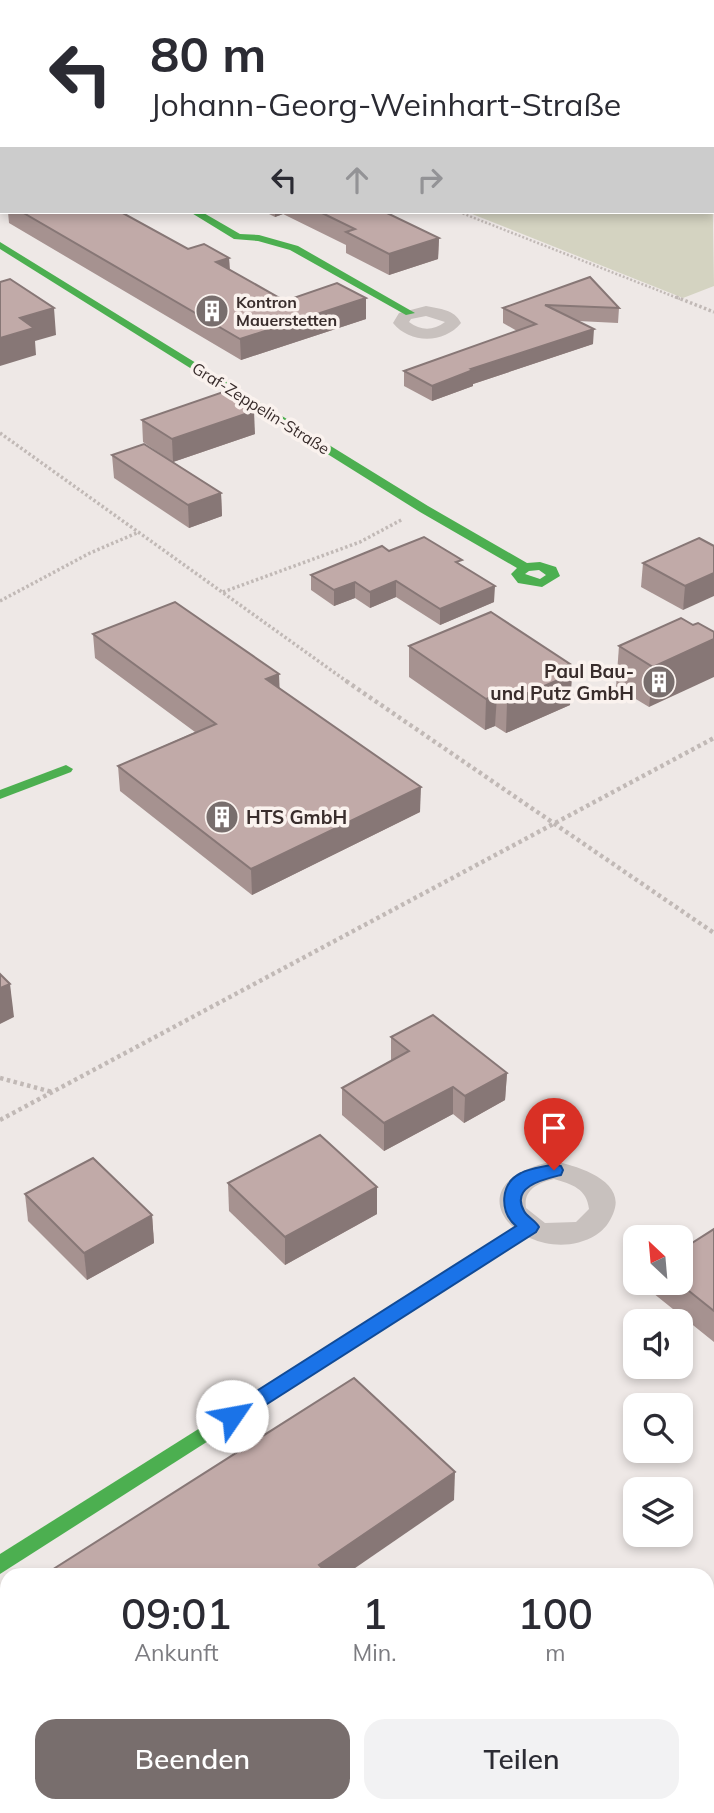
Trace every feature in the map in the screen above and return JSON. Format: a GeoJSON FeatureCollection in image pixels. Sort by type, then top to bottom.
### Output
{"type":"FeatureCollection","features":[{"type":"Feature","properties":{"kind":"street"},"geometry":{"type":"LineString","coordinates":[[199,214],[239,237],[259,238],[295,248],[410,313]]}},
{"type":"Feature","properties":{"kind":"street","name":"Graf-Zeppelin-Straße"},"geometry":{"type":"LineString","coordinates":[[0,246],[424,509],[525,567]]}},
{"type":"Feature","properties":{"kind":"street"},"geometry":{"type":"LineString","coordinates":[[0,795],[66,769]]}},
{"type":"Feature","properties":{"kind":"street"},"geometry":{"type":"LineString","coordinates":[[0,1565],[529,1227]]}},
{"type":"Feature","properties":{"kind":"path"},"geometry":{"type":"LineString","coordinates":[[463,214],[714,312]]}},
{"type":"Feature","properties":{"kind":"path"},"geometry":{"type":"LineString","coordinates":[[0,433],[411,727],[714,933]]}},
{"type":"Feature","properties":{"kind":"path"},"geometry":{"type":"LineString","coordinates":[[222,592],[360,542],[424,509]]}},
{"type":"Feature","properties":{"kind":"path"},"geometry":{"type":"LineString","coordinates":[[0,601],[90,553],[139,532]]}},
{"type":"Feature","properties":{"kind":"path"},"geometry":{"type":"LineString","coordinates":[[0,1120],[554,826],[714,738]]}},
{"type":"Feature","properties":{"kind":"path"},"geometry":{"type":"LineString","coordinates":[[0,1078],[53,1092]]}},
{"type":"Feature","properties":{"kind":"green space"},"geometry":{"type":"Polygon","coordinates":[[[472,214],[713,214],[714,286],[683,298],[472,214]]]}},
{"type":"Feature","properties":{"kind":"building"},"geometry":{"type":"Polygon","coordinates":[[[25,214],[125,214],[188,249],[204,244],[229,258],[216,262],[285,301],[337,283],[366,298],[240,339],[25,214]]]}},
{"type":"Feature","properties":{"kind":"building"},"geometry":{"type":"Polygon","coordinates":[[[324,214],[389,214],[439,238],[389,254],[346,232],[355,229],[324,214]]]}},
{"type":"Feature","properties":{"kind":"building"},"geometry":{"type":"Polygon","coordinates":[[[590,277],[619,308],[545,305],[594,329],[471,369],[473,370],[432,386],[404,371],[536,324],[503,308],[590,277]]]}},
{"type":"Feature","properties":{"kind":"building"},"geometry":{"type":"Polygon","coordinates":[[[10,279],[54,308],[20,318],[34,328],[0,338],[0,282],[10,279]]]}},
{"type":"Feature","properties":{"kind":"building"},"geometry":{"type":"Polygon","coordinates":[[[223,392],[254,411],[172,439],[142,420],[223,392]]]}},
{"type":"Feature","properties":{"kind":"building"},"geometry":{"type":"Polygon","coordinates":[[[144,444],[221,493],[188,505],[112,455],[144,444]]]}},
{"type":"Feature","properties":{"kind":"building"},"geometry":{"type":"Polygon","coordinates":[[[424,537],[462,560],[456,562],[495,586],[440,609],[396,581],[370,592],[355,582],[334,590],[311,575],[382,546],[389,551],[424,537]]]}},
{"type":"Feature","properties":{"kind":"building"},"geometry":{"type":"Polygon","coordinates":[[[699,538],[714,546],[714,573],[685,586],[643,563],[699,538]]]}},
{"type":"Feature","properties":{"kind":"building"},"geometry":{"type":"Polygon","coordinates":[[[175,602],[279,674],[266,679],[421,787],[251,869],[118,766],[216,724],[93,634],[175,602]]]}},
{"type":"Feature","properties":{"kind":"building"},"geometry":{"type":"Polygon","coordinates":[[[491,612],[570,664],[561,667],[572,674],[507,702],[497,695],[486,699],[409,646],[491,612]]]}},
{"type":"Feature","properties":{"kind":"building"},"geometry":{"type":"Polygon","coordinates":[[[681,618],[714,632],[714,639],[653,667],[619,646],[681,618]]]}},
{"type":"Feature","properties":{"kind":"building"},"geometry":{"type":"Polygon","coordinates":[[[0,974],[10,984],[0,988],[0,974]]]}},
{"type":"Feature","properties":{"kind":"building"},"geometry":{"type":"Polygon","coordinates":[[[433,1015],[507,1073],[465,1096],[453,1087],[384,1123],[342,1088],[409,1051],[391,1037],[433,1015]]]}},
{"type":"Feature","properties":{"kind":"building"},"geometry":{"type":"Polygon","coordinates":[[[320,1135],[377,1187],[285,1237],[228,1183],[320,1135]]]}},
{"type":"Feature","properties":{"kind":"building"},"geometry":{"type":"Polygon","coordinates":[[[93,1158],[152,1215],[84,1253],[25,1194],[93,1158]]]}},
{"type":"Feature","properties":{"kind":"building"},"geometry":{"type":"Polygon","coordinates":[[[714,1229],[714,1311],[693,1294],[693,1242],[714,1229]]]}},
{"type":"Feature","properties":{"kind":"building"},"geometry":{"type":"Polygon","coordinates":[[[354,1378],[455,1472],[319,1565],[322,1568],[55,1568],[354,1378]]]}},
{"type":"Feature","properties":{"kind":"traffic: fast"},"geometry":{"type":"LineString","coordinates":[[198,214],[238,237],[259,238],[294,248],[410,313]]}},
{"type":"Feature","properties":{"kind":"traffic: fast"},"geometry":{"type":"LineString","coordinates":[[0,245],[424,509],[525,567],[540,566],[551,570],[553,576],[542,583],[523,580],[518,574],[525,567]]}},
{"type":"Feature","properties":{"kind":"traffic: fast"},"geometry":{"type":"LineString","coordinates":[[0,795],[66,769]]}},
{"type":"Feature","properties":{"kind":"traffic: fast"},"geometry":{"type":"LineString","coordinates":[[0,1565],[389,1316]]}},
{"type":"Feature","properties":{"kind":"traffic: slow"},"geometry":{"type":"LineString","coordinates":[[389,1316],[529,1227]]}},
{"type":"Feature","properties":{"kind":"place","name":"Kontron Mauerstetten"},"geometry":{"type":"Point","coordinates":[212,311]}},
{"type":"Feature","properties":{"kind":"place","name":"Paul Bau- und Putz GmbH"},"geometry":{"type":"Point","coordinates":[659,682]}},
{"type":"Feature","properties":{"kind":"place","name":"HTS GmbH"},"geometry":{"type":"Point","coordinates":[222,817]}},
{"type":"Feature","properties":{"kind":"route"},"geometry":{"type":"LineString","coordinates":[[232,1416],[529,1227],[513,1208],[512,1196],[517,1186],[526,1178],[539,1172],[554,1170]]}}]}
